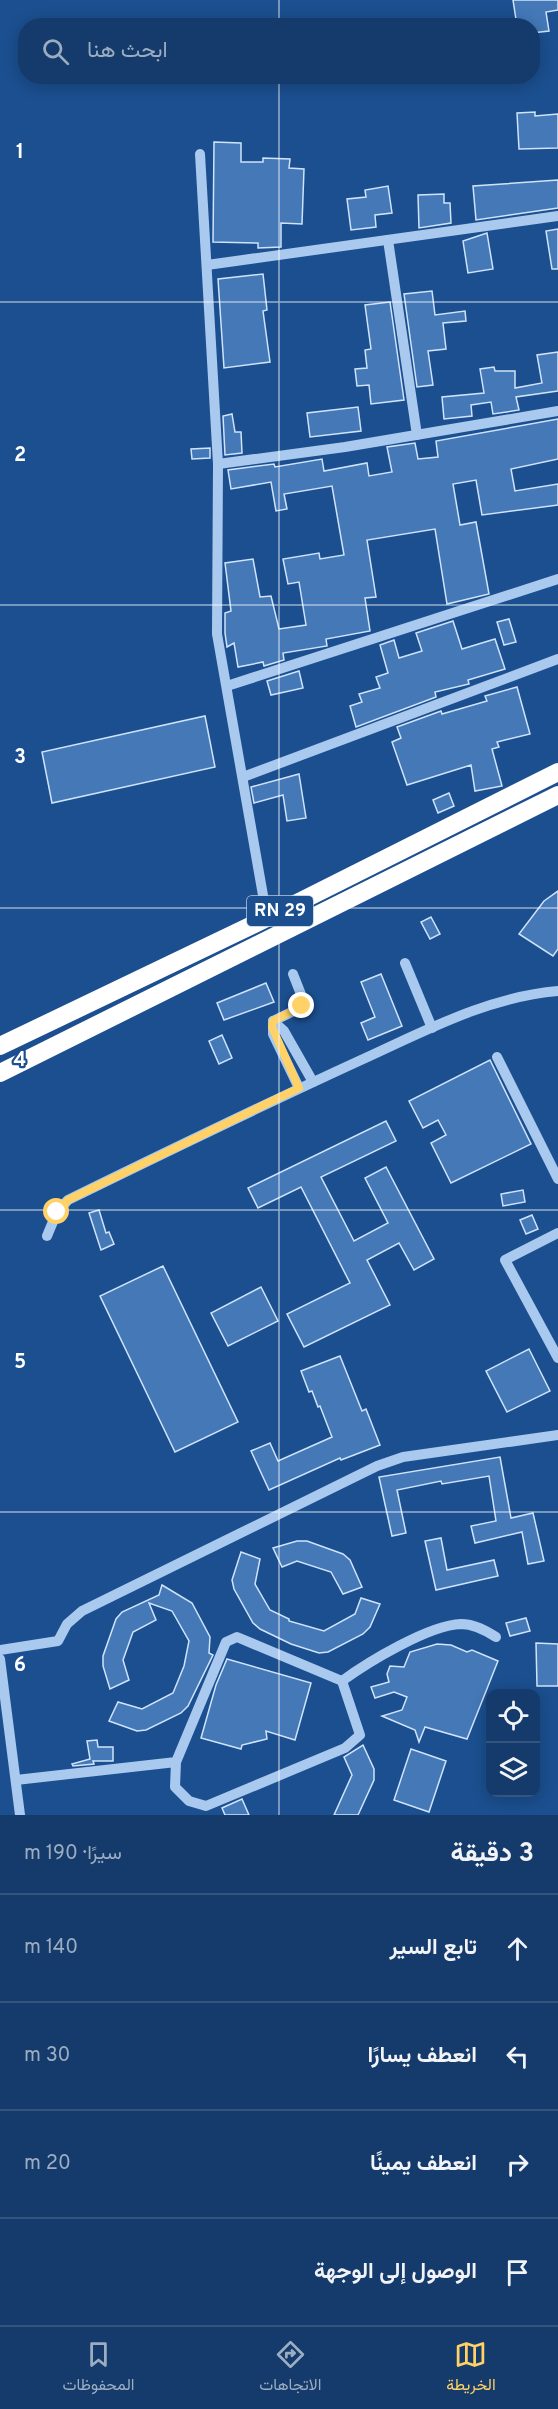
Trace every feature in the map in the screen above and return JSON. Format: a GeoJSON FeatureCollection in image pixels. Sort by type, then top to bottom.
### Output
{"type":"FeatureCollection","features":[{"type":"Feature","properties":{"kind":"highway","name":"RN 29"},"geometry":{"type":"LineString","coordinates":[[0,1046],[267,918],[558,772]]}},
{"type":"Feature","properties":{"kind":"highway"},"geometry":{"type":"LineString","coordinates":[[0,1073],[558,795]]}},
{"type":"Feature","properties":{"kind":"street"},"geometry":{"type":"LineString","coordinates":[[200,154],[218,464],[218,634],[267,918]]}},
{"type":"Feature","properties":{"kind":"street"},"geometry":{"type":"LineString","coordinates":[[207,265],[558,216]]}},
{"type":"Feature","properties":{"kind":"street"},"geometry":{"type":"LineString","coordinates":[[388,240],[417,435]]}},
{"type":"Feature","properties":{"kind":"street"},"geometry":{"type":"LineString","coordinates":[[218,464],[417,435],[558,411]]}},
{"type":"Feature","properties":{"kind":"street"},"geometry":{"type":"LineString","coordinates":[[227,686],[558,579]]}},
{"type":"Feature","properties":{"kind":"street"},"geometry":{"type":"LineString","coordinates":[[243,777],[558,659]]}},
{"type":"Feature","properties":{"kind":"street"},"geometry":{"type":"LineString","coordinates":[[405,963],[432,1028]]}},
{"type":"Feature","properties":{"kind":"street"},"geometry":{"type":"LineString","coordinates":[[273,1021],[303,1005],[304,998],[293,974]]}},
{"type":"Feature","properties":{"kind":"street"},"geometry":{"type":"LineString","coordinates":[[47,1236],[57,1212],[68,1200],[299,1088],[466,1012],[523,994],[558,991]]}},
{"type":"Feature","properties":{"kind":"street"},"geometry":{"type":"LineString","coordinates":[[273,1021],[284,1031],[313,1082]]}},
{"type":"Feature","properties":{"kind":"street"},"geometry":{"type":"LineString","coordinates":[[273,1021],[273,1034],[299,1088]]}},
{"type":"Feature","properties":{"kind":"street"},"geometry":{"type":"LineString","coordinates":[[497,1057],[558,1179]]}},
{"type":"Feature","properties":{"kind":"street"},"geometry":{"type":"LineString","coordinates":[[558,1233],[505,1260],[558,1358]]}},
{"type":"Feature","properties":{"kind":"street"},"geometry":{"type":"LineString","coordinates":[[0,1650],[58,1641],[67,1624],[82,1611],[377,1466],[403,1457],[558,1436]]}},
{"type":"Feature","properties":{"kind":"street"},"geometry":{"type":"LineString","coordinates":[[342,1681],[364,1665],[431,1631],[460,1624],[483,1628],[496,1637]]}},
{"type":"Feature","properties":{"kind":"street"},"geometry":{"type":"LineString","coordinates":[[237,1637],[342,1681],[360,1735],[345,1748],[206,1806],[189,1801],[176,1787],[176,1762],[226,1642],[237,1637]]}},
{"type":"Feature","properties":{"kind":"street"},"geometry":{"type":"LineString","coordinates":[[0,1659],[20,1815]]}},
{"type":"Feature","properties":{"kind":"street"},"geometry":{"type":"LineString","coordinates":[[16,1780],[176,1762]]}},
{"type":"Feature","properties":{"kind":"building"},"geometry":{"type":"Polygon","coordinates":[[[513,0],[558,0],[558,10],[546,12],[549,31],[540,32],[540,18],[516,18],[513,0]]]}},
{"type":"Feature","properties":{"kind":"building"},"geometry":{"type":"Polygon","coordinates":[[[535,112],[535,116],[558,114],[558,148],[519,149],[517,113],[535,112]]]}},
{"type":"Feature","properties":{"kind":"building"},"geometry":{"type":"Polygon","coordinates":[[[214,142],[241,143],[241,162],[263,162],[263,158],[290,159],[289,168],[304,169],[302,224],[281,223],[281,247],[258,248],[258,243],[213,242],[214,142]]]}},
{"type":"Feature","properties":{"kind":"building"},"geometry":{"type":"Polygon","coordinates":[[[558,180],[558,208],[476,220],[473,186],[558,180]]]}},
{"type":"Feature","properties":{"kind":"building"},"geometry":{"type":"Polygon","coordinates":[[[388,186],[392,213],[375,215],[376,227],[351,230],[347,199],[366,197],[365,190],[388,186]]]}},
{"type":"Feature","properties":{"kind":"building"},"geometry":{"type":"Polygon","coordinates":[[[444,194],[444,203],[450,203],[451,223],[419,228],[418,195],[444,194]]]}},
{"type":"Feature","properties":{"kind":"building"},"geometry":{"type":"Polygon","coordinates":[[[558,229],[558,269],[552,269],[546,231],[558,229]]]}},
{"type":"Feature","properties":{"kind":"building"},"geometry":{"type":"Polygon","coordinates":[[[487,233],[493,269],[468,273],[463,241],[487,233]]]}},
{"type":"Feature","properties":{"kind":"building"},"geometry":{"type":"Polygon","coordinates":[[[263,274],[267,310],[263,311],[270,362],[224,368],[218,279],[263,274]]]}},
{"type":"Feature","properties":{"kind":"building"},"geometry":{"type":"Polygon","coordinates":[[[432,291],[435,315],[465,311],[466,321],[443,323],[446,349],[428,351],[433,385],[417,387],[404,294],[432,291]]]}},
{"type":"Feature","properties":{"kind":"building"},"geometry":{"type":"Polygon","coordinates":[[[390,302],[404,400],[371,404],[369,385],[357,386],[355,369],[367,368],[365,350],[371,349],[365,305],[390,302]]]}},
{"type":"Feature","properties":{"kind":"building"},"geometry":{"type":"Polygon","coordinates":[[[558,352],[558,391],[516,397],[519,410],[493,414],[491,402],[471,405],[472,416],[444,419],[442,397],[484,393],[480,369],[494,367],[495,371],[515,371],[515,388],[542,383],[537,355],[558,352]]]}},
{"type":"Feature","properties":{"kind":"building"},"geometry":{"type":"Polygon","coordinates":[[[358,407],[361,431],[310,437],[307,413],[358,407]]]}},
{"type":"Feature","properties":{"kind":"building"},"geometry":{"type":"Polygon","coordinates":[[[232,414],[235,432],[241,432],[242,453],[225,455],[223,416],[232,414]]]}},
{"type":"Feature","properties":{"kind":"building"},"geometry":{"type":"Polygon","coordinates":[[[558,419],[558,459],[511,469],[515,491],[558,484],[558,505],[482,515],[476,480],[453,484],[460,525],[476,522],[489,594],[447,604],[435,529],[367,540],[376,597],[365,598],[370,631],[326,639],[327,646],[283,653],[284,660],[264,666],[263,662],[238,667],[234,643],[227,647],[225,633],[225,613],[231,611],[225,563],[253,559],[260,597],[271,596],[279,629],[306,625],[299,582],[288,584],[283,559],[319,553],[320,559],[344,555],[332,486],[284,494],[287,509],[276,511],[271,482],[231,489],[228,470],[274,464],[275,467],[322,459],[324,471],[367,463],[369,476],[392,472],[387,447],[415,443],[418,459],[438,457],[436,441],[558,419]]]}},
{"type":"Feature","properties":{"kind":"building"},"geometry":{"type":"Polygon","coordinates":[[[210,448],[210,458],[192,459],[191,449],[210,448]]]}},
{"type":"Feature","properties":{"kind":"building"},"geometry":{"type":"Polygon","coordinates":[[[509,619],[516,642],[504,645],[497,622],[509,619]]]}},
{"type":"Feature","properties":{"kind":"building"},"geometry":{"type":"Polygon","coordinates":[[[453,621],[462,649],[495,639],[505,669],[468,680],[469,684],[435,692],[436,697],[356,727],[350,706],[362,702],[359,694],[380,688],[376,677],[388,673],[380,645],[394,640],[399,658],[422,651],[416,633],[453,621]]]}},
{"type":"Feature","properties":{"kind":"building"},"geometry":{"type":"Polygon","coordinates":[[[299,671],[303,688],[271,695],[267,681],[299,671]]]}},
{"type":"Feature","properties":{"kind":"building"},"geometry":{"type":"Polygon","coordinates":[[[517,687],[530,734],[497,742],[499,747],[492,749],[502,786],[475,791],[471,765],[407,785],[392,742],[401,738],[397,727],[441,711],[442,714],[487,701],[485,696],[517,687]]]}},
{"type":"Feature","properties":{"kind":"building"},"geometry":{"type":"Polygon","coordinates":[[[205,716],[215,767],[52,803],[42,752],[205,716]]]}},
{"type":"Feature","properties":{"kind":"building"},"geometry":{"type":"Polygon","coordinates":[[[299,774],[306,818],[287,821],[283,795],[254,803],[251,787],[299,774]]]}},
{"type":"Feature","properties":{"kind":"building"},"geometry":{"type":"Polygon","coordinates":[[[449,793],[454,806],[438,813],[433,800],[449,793]]]}},
{"type":"Feature","properties":{"kind":"building"},"geometry":{"type":"Polygon","coordinates":[[[558,891],[558,949],[553,956],[519,934],[544,901],[558,891]]]}},
{"type":"Feature","properties":{"kind":"building"},"geometry":{"type":"Polygon","coordinates":[[[431,917],[440,934],[430,939],[421,922],[431,917]]]}},
{"type":"Feature","properties":{"kind":"building"},"geometry":{"type":"Polygon","coordinates":[[[381,974],[402,1026],[368,1040],[361,1023],[375,1017],[361,982],[381,974]]]}},
{"type":"Feature","properties":{"kind":"building"},"geometry":{"type":"Polygon","coordinates":[[[266,983],[274,1002],[224,1020],[217,1003],[266,983]]]}},
{"type":"Feature","properties":{"kind":"building"},"geometry":{"type":"Polygon","coordinates":[[[222,1035],[232,1058],[219,1064],[209,1041],[222,1035]]]}},
{"type":"Feature","properties":{"kind":"building"},"geometry":{"type":"Polygon","coordinates":[[[490,1060],[531,1144],[451,1183],[431,1143],[446,1135],[438,1120],[423,1128],[409,1101],[490,1060]]]}},
{"type":"Feature","properties":{"kind":"building"},"geometry":{"type":"Polygon","coordinates":[[[386,1121],[396,1141],[321,1177],[354,1241],[388,1223],[365,1178],[386,1167],[434,1259],[414,1270],[399,1243],[367,1260],[390,1305],[304,1347],[287,1314],[350,1283],[301,1187],[258,1208],[248,1188],[386,1121]]]}},
{"type":"Feature","properties":{"kind":"building"},"geometry":{"type":"Polygon","coordinates":[[[523,1190],[525,1202],[503,1206],[501,1194],[523,1190]]]}},
{"type":"Feature","properties":{"kind":"building"},"geometry":{"type":"Polygon","coordinates":[[[99,1210],[106,1233],[109,1232],[114,1244],[101,1250],[89,1213],[99,1210]]]}},
{"type":"Feature","properties":{"kind":"building"},"geometry":{"type":"Polygon","coordinates":[[[532,1215],[538,1229],[526,1234],[520,1220],[532,1215]]]}},
{"type":"Feature","properties":{"kind":"building"},"geometry":{"type":"Polygon","coordinates":[[[163,1266],[238,1422],[175,1452],[100,1296],[163,1266]]]}},
{"type":"Feature","properties":{"kind":"building"},"geometry":{"type":"Polygon","coordinates":[[[261,1287],[278,1321],[228,1346],[211,1313],[261,1287]]]}},
{"type":"Feature","properties":{"kind":"building"},"geometry":{"type":"Polygon","coordinates":[[[529,1349],[550,1391],[507,1412],[486,1371],[529,1349]]]}},
{"type":"Feature","properties":{"kind":"building"},"geometry":{"type":"Polygon","coordinates":[[[340,1356],[362,1411],[366,1409],[380,1445],[341,1460],[340,1458],[269,1490],[251,1451],[270,1443],[278,1461],[332,1437],[320,1406],[318,1407],[312,1391],[309,1392],[301,1371],[340,1356]]]}},
{"type":"Feature","properties":{"kind":"building"},"geometry":{"type":"Polygon","coordinates":[[[500,1457],[511,1518],[533,1513],[544,1561],[528,1564],[522,1532],[475,1543],[471,1526],[496,1521],[489,1476],[442,1484],[441,1481],[397,1490],[406,1533],[392,1536],[379,1477],[500,1457]]]}},
{"type":"Feature","properties":{"kind":"building"},"geometry":{"type":"Polygon","coordinates":[[[441,1538],[447,1570],[494,1560],[498,1576],[436,1590],[425,1541],[441,1538]]]}},
{"type":"Feature","properties":{"kind":"building"},"geometry":{"type":"Polygon","coordinates":[[[297,1541],[307,1541],[343,1554],[350,1560],[362,1587],[343,1594],[331,1572],[297,1561],[282,1567],[273,1548],[297,1541]]]}},
{"type":"Feature","properties":{"kind":"building"},"geometry":{"type":"Polygon","coordinates":[[[241,1552],[260,1559],[255,1584],[270,1610],[289,1621],[324,1631],[355,1614],[361,1598],[380,1604],[370,1627],[363,1634],[328,1652],[319,1653],[291,1644],[260,1629],[253,1623],[234,1589],[232,1580],[241,1552]]]}},
{"type":"Feature","properties":{"kind":"building"},"geometry":{"type":"Polygon","coordinates":[[[162,1585],[192,1603],[210,1637],[209,1653],[213,1655],[188,1706],[181,1713],[146,1730],[137,1731],[109,1721],[118,1702],[142,1709],[173,1693],[184,1666],[189,1641],[172,1611],[149,1603],[156,1620],[133,1632],[123,1660],[129,1680],[110,1689],[103,1666],[103,1656],[116,1619],[122,1612],[159,1595],[162,1585]]]}},
{"type":"Feature","properties":{"kind":"building"},"geometry":{"type":"Polygon","coordinates":[[[526,1618],[530,1631],[510,1636],[506,1623],[526,1618]]]}},
{"type":"Feature","properties":{"kind":"building"},"geometry":{"type":"Polygon","coordinates":[[[536,1643],[558,1644],[558,1686],[537,1686],[536,1643]]]}},
{"type":"Feature","properties":{"kind":"building"},"geometry":{"type":"Polygon","coordinates":[[[437,1644],[451,1645],[467,1652],[472,1650],[498,1661],[467,1739],[425,1727],[419,1742],[415,1730],[382,1716],[402,1710],[407,1697],[394,1692],[375,1698],[371,1687],[389,1682],[387,1674],[390,1666],[404,1667],[410,1652],[437,1644]]]}},
{"type":"Feature","properties":{"kind":"building"},"geometry":{"type":"Polygon","coordinates":[[[227,1659],[311,1683],[295,1740],[266,1731],[267,1739],[242,1745],[241,1749],[201,1738],[216,1685],[227,1659]]]}},
{"type":"Feature","properties":{"kind":"building"},"geometry":{"type":"Polygon","coordinates":[[[97,1740],[98,1747],[113,1747],[113,1761],[93,1761],[94,1764],[73,1766],[72,1764],[90,1759],[87,1741],[97,1740]]]}},
{"type":"Feature","properties":{"kind":"building"},"geometry":{"type":"Polygon","coordinates":[[[363,1745],[374,1769],[374,1780],[358,1815],[334,1815],[352,1775],[344,1757],[363,1745]]]}},
{"type":"Feature","properties":{"kind":"building"},"geometry":{"type":"Polygon","coordinates":[[[411,1749],[446,1761],[429,1812],[394,1800],[411,1749]]]}},
{"type":"Feature","properties":{"kind":"building"},"geometry":{"type":"Polygon","coordinates":[[[242,1799],[249,1815],[225,1815],[222,1808],[242,1799]]]}},
{"type":"Feature","properties":{"kind":"route"},"geometry":{"type":"LineString","coordinates":[[57,1212],[68,1200],[299,1088],[273,1034],[272,1027],[273,1021],[302,1006]]}}]}
